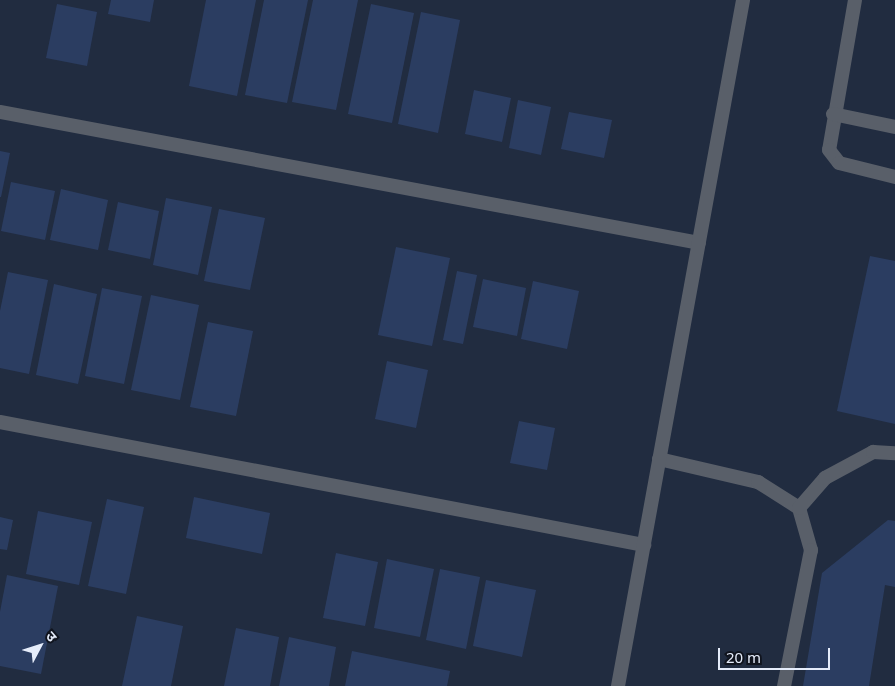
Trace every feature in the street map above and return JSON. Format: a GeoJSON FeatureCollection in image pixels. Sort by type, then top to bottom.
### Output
{"type":"FeatureCollection","features":[{"type":"Feature","properties":{"kind":"street"},"geometry":{"type":"LineString","coordinates":[[618,686],[743,0]]}},
{"type":"Feature","properties":{"kind":"street"},"geometry":{"type":"LineString","coordinates":[[855,0],[833,114],[830,150],[839,164],[895,177]]}},
{"type":"Feature","properties":{"kind":"street"},"geometry":{"type":"LineString","coordinates":[[0,112],[699,243]]}},
{"type":"Feature","properties":{"kind":"street"},"geometry":{"type":"LineString","coordinates":[[833,114],[895,127]]}},
{"type":"Feature","properties":{"kind":"street"},"geometry":{"type":"LineString","coordinates":[[0,422],[644,545]]}},
{"type":"Feature","properties":{"kind":"street"},"geometry":{"type":"LineString","coordinates":[[799,508],[825,478],[873,452],[895,453]]}},
{"type":"Feature","properties":{"kind":"street"},"geometry":{"type":"LineString","coordinates":[[659,459],[758,482],[799,508],[811,550],[784,686]]}},
{"type":"Feature","properties":{"kind":"building"},"geometry":{"type":"Polygon","coordinates":[[[111,0],[154,0],[150,22],[108,14],[111,0]]]}},
{"type":"Feature","properties":{"kind":"building"},"geometry":{"type":"Polygon","coordinates":[[[206,0],[256,0],[237,96],[189,86],[206,0]]]}},
{"type":"Feature","properties":{"kind":"building"},"geometry":{"type":"Polygon","coordinates":[[[264,0],[308,0],[287,103],[245,95],[264,0]]]}},
{"type":"Feature","properties":{"kind":"building"},"geometry":{"type":"Polygon","coordinates":[[[313,0],[358,0],[336,110],[292,102],[313,0]]]}},
{"type":"Feature","properties":{"kind":"building"},"geometry":{"type":"Polygon","coordinates":[[[57,4],[97,12],[87,66],[46,58],[57,4]]]}},
{"type":"Feature","properties":{"kind":"building"},"geometry":{"type":"Polygon","coordinates":[[[371,4],[414,13],[392,123],[348,114],[371,4]]]}},
{"type":"Feature","properties":{"kind":"building"},"geometry":{"type":"Polygon","coordinates":[[[421,12],[460,20],[438,133],[398,124],[421,12]]]}},
{"type":"Feature","properties":{"kind":"building"},"geometry":{"type":"Polygon","coordinates":[[[474,90],[511,98],[502,142],[465,134],[474,90]]]}},
{"type":"Feature","properties":{"kind":"building"},"geometry":{"type":"Polygon","coordinates":[[[518,100],[551,107],[541,155],[509,148],[518,100]]]}},
{"type":"Feature","properties":{"kind":"building"},"geometry":{"type":"Polygon","coordinates":[[[569,112],[612,120],[604,158],[561,149],[569,112]]]}},
{"type":"Feature","properties":{"kind":"building"},"geometry":{"type":"Polygon","coordinates":[[[0,151],[10,153],[1,197],[0,197],[0,151]]]}},
{"type":"Feature","properties":{"kind":"building"},"geometry":{"type":"Polygon","coordinates":[[[11,182],[55,191],[45,240],[1,231],[11,182]]]}},
{"type":"Feature","properties":{"kind":"building"},"geometry":{"type":"Polygon","coordinates":[[[61,189],[108,200],[98,250],[50,240],[61,189]]]}},
{"type":"Feature","properties":{"kind":"building"},"geometry":{"type":"Polygon","coordinates":[[[166,198],[212,207],[198,275],[153,265],[166,198]]]}},
{"type":"Feature","properties":{"kind":"building"},"geometry":{"type":"Polygon","coordinates":[[[118,202],[159,211],[150,259],[108,250],[118,202]]]}},
{"type":"Feature","properties":{"kind":"building"},"geometry":{"type":"Polygon","coordinates":[[[219,209],[265,218],[250,290],[204,281],[219,209]]]}},
{"type":"Feature","properties":{"kind":"building"},"geometry":{"type":"Polygon","coordinates":[[[396,247],[450,258],[432,346],[378,335],[396,247]]]}},
{"type":"Feature","properties":{"kind":"building"},"geometry":{"type":"Polygon","coordinates":[[[870,256],[895,261],[895,424],[837,411],[870,256]]]}},
{"type":"Feature","properties":{"kind":"building"},"geometry":{"type":"Polygon","coordinates":[[[457,271],[477,275],[463,344],[443,340],[457,271]]]}},
{"type":"Feature","properties":{"kind":"building"},"geometry":{"type":"Polygon","coordinates":[[[8,272],[48,280],[29,374],[0,368],[0,311],[8,272]]]}},
{"type":"Feature","properties":{"kind":"building"},"geometry":{"type":"Polygon","coordinates":[[[483,279],[526,288],[517,336],[473,327],[483,279]]]}},
{"type":"Feature","properties":{"kind":"building"},"geometry":{"type":"Polygon","coordinates":[[[533,281],[579,291],[567,349],[521,339],[533,281]]]}},
{"type":"Feature","properties":{"kind":"building"},"geometry":{"type":"Polygon","coordinates":[[[54,284],[97,294],[78,384],[36,375],[54,284]]]}},
{"type":"Feature","properties":{"kind":"building"},"geometry":{"type":"Polygon","coordinates":[[[102,288],[142,296],[124,384],[85,376],[102,288]]]}},
{"type":"Feature","properties":{"kind":"building"},"geometry":{"type":"Polygon","coordinates":[[[151,295],[199,305],[180,400],[131,390],[151,295]]]}},
{"type":"Feature","properties":{"kind":"building"},"geometry":{"type":"Polygon","coordinates":[[[208,322],[253,331],[236,416],[190,407],[208,322]]]}},
{"type":"Feature","properties":{"kind":"building"},"geometry":{"type":"Polygon","coordinates":[[[387,361],[428,370],[416,428],[375,419],[387,361]]]}},
{"type":"Feature","properties":{"kind":"building"},"geometry":{"type":"Polygon","coordinates":[[[519,421],[555,428],[547,470],[510,463],[519,421]]]}},
{"type":"Feature","properties":{"kind":"building"},"geometry":{"type":"Polygon","coordinates":[[[194,497],[270,513],[262,554],[186,538],[194,497]]]}},
{"type":"Feature","properties":{"kind":"building"},"geometry":{"type":"Polygon","coordinates":[[[107,499],[144,507],[126,594],[88,586],[107,499]]]}},
{"type":"Feature","properties":{"kind":"building"},"geometry":{"type":"Polygon","coordinates":[[[38,511],[92,522],[79,585],[26,574],[38,511]]]}},
{"type":"Feature","properties":{"kind":"building"},"geometry":{"type":"Polygon","coordinates":[[[0,517],[13,520],[7,550],[0,549],[0,517]]]}},
{"type":"Feature","properties":{"kind":"building"},"geometry":{"type":"Polygon","coordinates":[[[888,520],[895,521],[895,587],[885,585],[869,686],[803,686],[822,573],[888,520]]]}},
{"type":"Feature","properties":{"kind":"building"},"geometry":{"type":"Polygon","coordinates":[[[336,553],[378,562],[365,626],[323,618],[336,553]]]}},
{"type":"Feature","properties":{"kind":"building"},"geometry":{"type":"Polygon","coordinates":[[[387,559],[434,569],[420,637],[374,628],[387,559]]]}},
{"type":"Feature","properties":{"kind":"building"},"geometry":{"type":"Polygon","coordinates":[[[440,569],[480,577],[466,649],[426,640],[440,569]]]}},
{"type":"Feature","properties":{"kind":"building"},"geometry":{"type":"Polygon","coordinates":[[[7,575],[58,586],[41,674],[0,666],[0,612],[7,575]]]}},
{"type":"Feature","properties":{"kind":"building"},"geometry":{"type":"Polygon","coordinates":[[[486,580],[536,590],[522,657],[473,646],[486,580]]]}},
{"type":"Feature","properties":{"kind":"building"},"geometry":{"type":"Polygon","coordinates":[[[137,616],[183,626],[171,686],[122,686],[137,616]]]}},
{"type":"Feature","properties":{"kind":"building"},"geometry":{"type":"Polygon","coordinates":[[[236,628],[279,637],[270,686],[224,686],[236,628]]]}},
{"type":"Feature","properties":{"kind":"building"},"geometry":{"type":"Polygon","coordinates":[[[289,637],[336,647],[329,686],[279,686],[289,637]]]}},
{"type":"Feature","properties":{"kind":"building"},"geometry":{"type":"Polygon","coordinates":[[[352,651],[450,671],[447,686],[345,686],[352,651]]]}}]}
